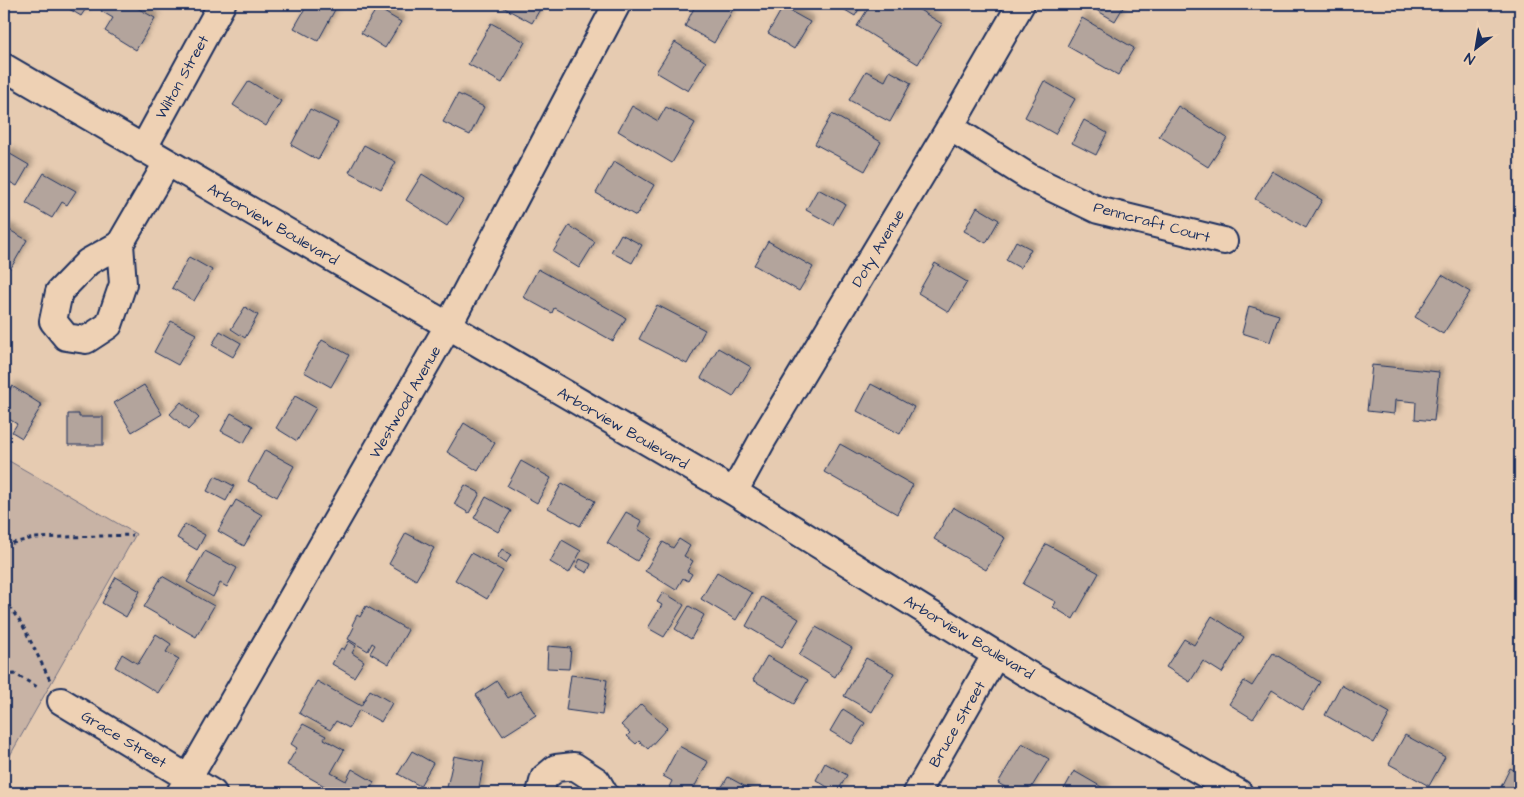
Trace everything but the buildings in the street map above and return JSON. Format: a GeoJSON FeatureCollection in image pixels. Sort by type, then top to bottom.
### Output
{"type":"FeatureCollection","features":[{"type":"Feature","properties":{"kind":"street","name":"Wilton Street"},"geometry":{"type":"LineString","coordinates":[[143,149],[222,4]]}},
{"type":"Feature","properties":{"kind":"street","name":"Westwood Avenue"},"geometry":{"type":"LineString","coordinates":[[184,786],[448,326],[618,4]]}},
{"type":"Feature","properties":{"kind":"street","name":"Doty Avenue"},"geometry":{"type":"LineString","coordinates":[[734,492],[768,431],[950,127],[1021,4]]}},
{"type":"Feature","properties":{"kind":"street","name":"Arborview Boulevard"},"geometry":{"type":"LineString","coordinates":[[4,67],[734,492],[996,654],[1239,793]]}},
{"type":"Feature","properties":{"kind":"street","name":"Penncraft Court"},"geometry":{"type":"LineString","coordinates":[[950,127],[1028,177],[1098,210],[1224,241]]}},
{"type":"Feature","properties":{"kind":"street"},"geometry":{"type":"LineString","coordinates":[[120,244],[167,163]]}},
{"type":"Feature","properties":{"kind":"street","name":"Bruce Street"},"geometry":{"type":"LineString","coordinates":[[917,793],[996,654]]}},
{"type":"Feature","properties":{"kind":"street","name":"Grace Street"},"geometry":{"type":"LineString","coordinates":[[61,701],[184,786],[213,793]]}},
{"type":"Feature","properties":{"kind":"street"},"geometry":{"type":"LineString","coordinates":[[540,793],[544,778],[556,768],[574,766],[597,781],[604,793]]}},
{"type":"Feature","properties":{"kind":"path"},"geometry":{"type":"LineString","coordinates":[[4,545],[34,538],[132,535]]}},
{"type":"Feature","properties":{"kind":"path"},"geometry":{"type":"LineString","coordinates":[[4,600],[22,624],[61,701]]}},
{"type":"Feature","properties":{"kind":"path"},"geometry":{"type":"LineString","coordinates":[[4,674],[15,674],[61,701]]}},
{"type":"Feature","properties":{"kind":"shaded area"},"geometry":{"type":"Polygon","coordinates":[[[4,458],[136,534],[4,766],[4,458]]]}}]}
